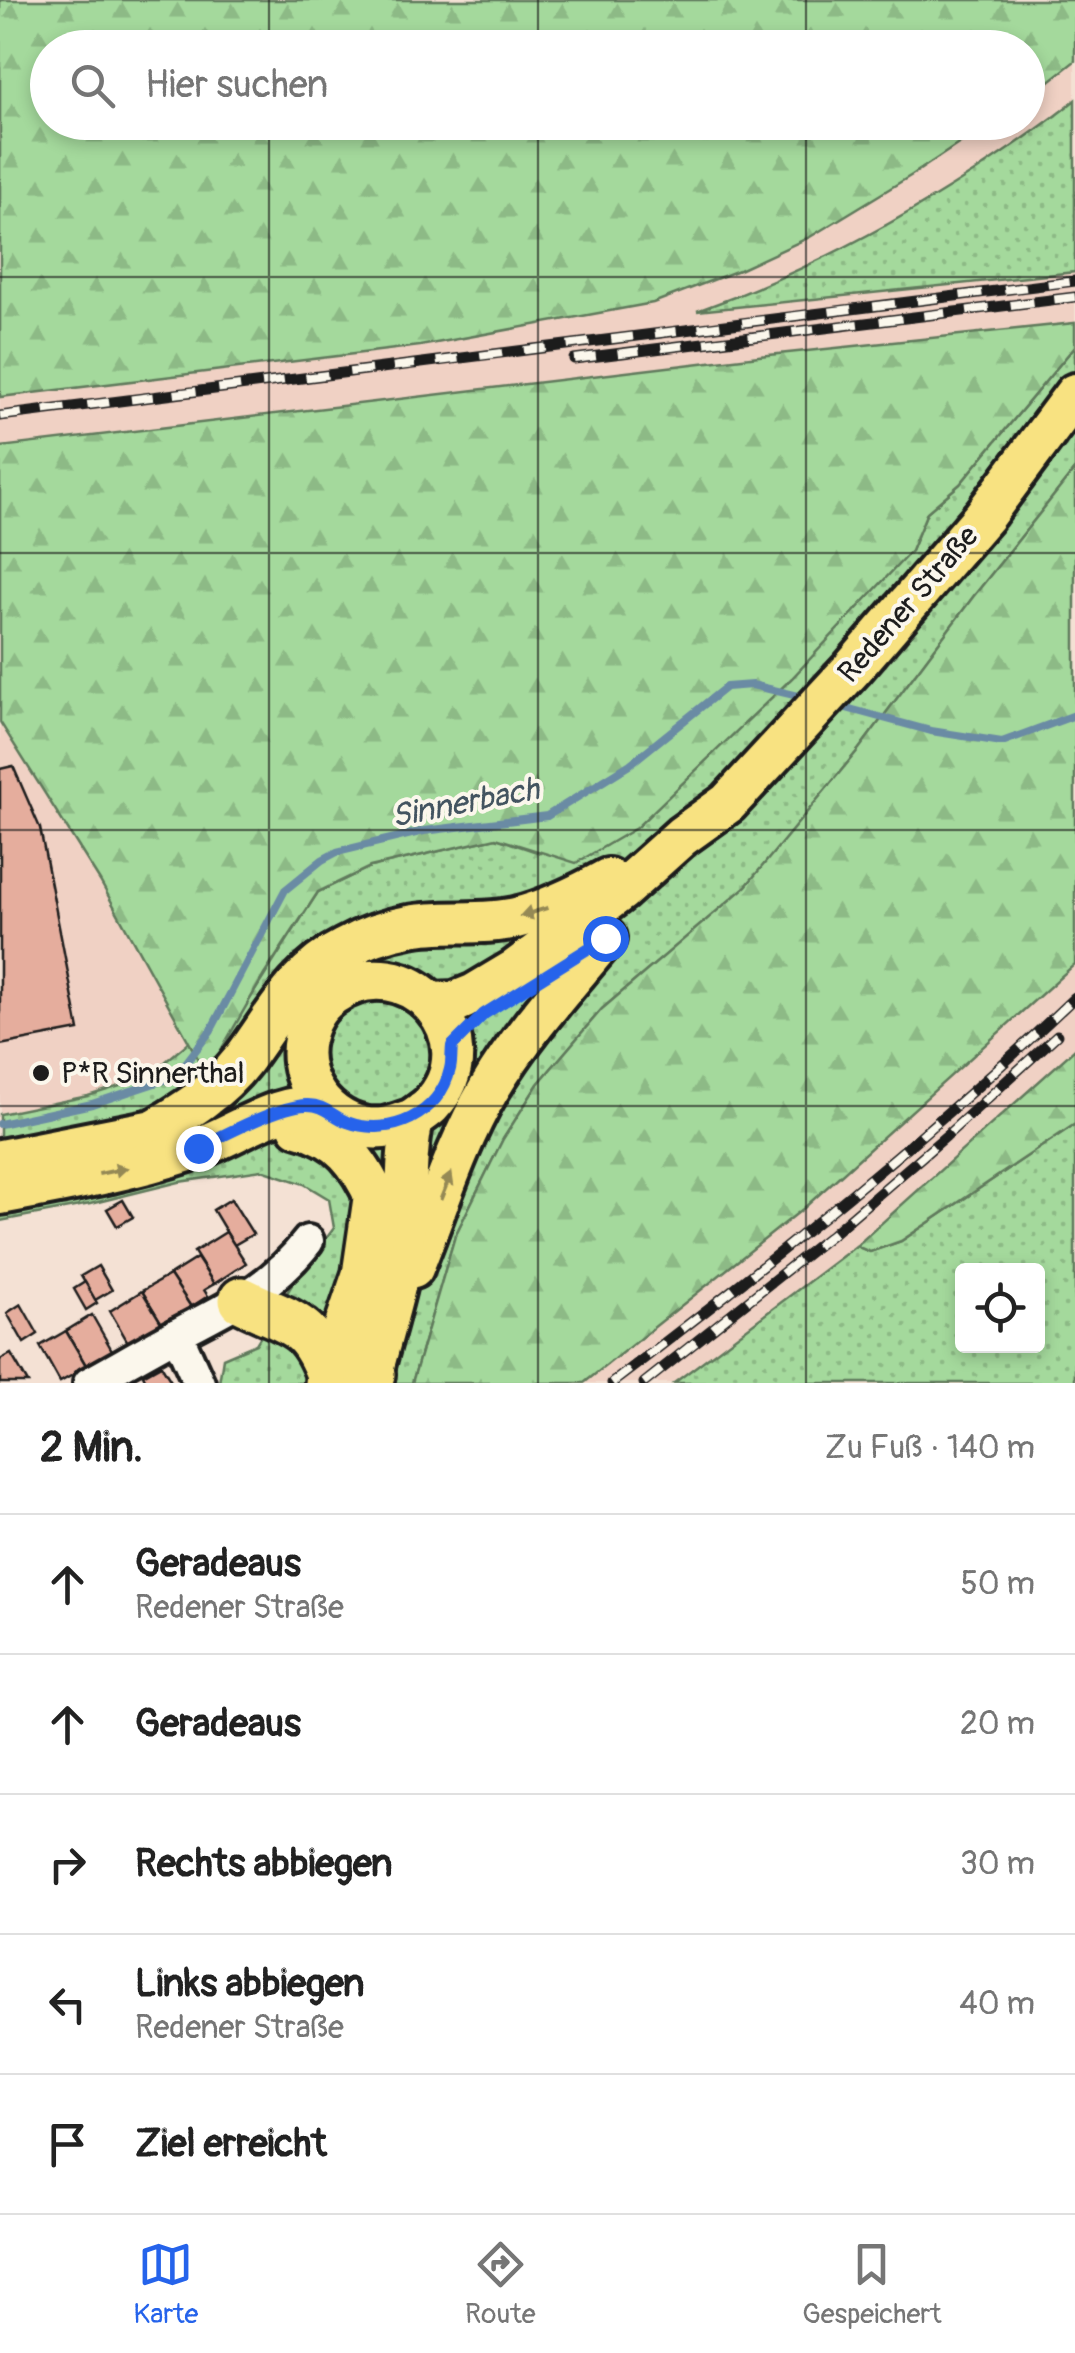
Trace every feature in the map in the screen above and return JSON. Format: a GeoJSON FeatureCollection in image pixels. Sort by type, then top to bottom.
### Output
{"type":"FeatureCollection","features":[{"type":"Feature","properties":{"kind":"highway"},"geometry":{"type":"LineString","coordinates":[[350,1379],[354,1309],[371,1245],[376,1199]]}},
{"type":"Feature","properties":{"kind":"highway"},"geometry":{"type":"LineString","coordinates":[[242,1300],[299,1326],[350,1379]]}},
{"type":"Feature","properties":{"kind":"highway"},"geometry":{"type":"LineString","coordinates":[[299,1326],[334,1321],[354,1309]]}},
{"type":"Feature","properties":{"kind":"main road","name":"Redener Straße"},"geometry":{"type":"LineString","coordinates":[[433,1003],[455,1002],[475,994],[515,970],[622,890],[682,836],[728,803],[852,669],[984,516],[1075,394]]}},
{"type":"Feature","properties":{"kind":"main road","name":"Redener Straße"},"geometry":{"type":"LineString","coordinates":[[452,1046],[484,1014],[605,938],[643,908],[680,875],[704,846],[728,803]]}},
{"type":"Feature","properties":{"kind":"main road"},"geometry":{"type":"LineString","coordinates":[[151,1132],[186,1111],[230,1075],[298,984],[342,949],[411,926],[514,918],[557,905],[682,836]]}},
{"type":"Feature","properties":{"kind":"main road"},"geometry":{"type":"LineString","coordinates":[[350,1379],[488,1091],[532,1026],[605,938]]}},
{"type":"Feature","properties":{"kind":"main road"},"geometry":{"type":"LineString","coordinates":[[198,1148],[304,1104],[337,1115],[382,1128],[413,1119],[430,1106],[443,1088],[452,1046],[433,1003],[414,988],[391,980],[368,979],[344,986],[325,1000],[310,1019],[303,1042],[307,1081],[337,1115],[369,1148],[376,1175],[376,1199]]}},
{"type":"Feature","properties":{"kind":"main road"},"geometry":{"type":"LineString","coordinates":[[0,1160],[200,1120],[262,1097],[303,1066]]}},
{"type":"Feature","properties":{"kind":"main road"},"geometry":{"type":"LineString","coordinates":[[350,1379],[401,1259],[408,1141],[413,1119]]}},
{"type":"Feature","properties":{"kind":"main road"},"geometry":{"type":"LineString","coordinates":[[0,1194],[124,1169],[276,1126],[294,1125],[337,1142],[359,1165],[376,1199]]}},
{"type":"Feature","properties":{"kind":"street"},"geometry":{"type":"LineString","coordinates":[[89,1383],[242,1300],[275,1278],[308,1241]]}},
{"type":"Feature","properties":{"kind":"street"},"geometry":{"type":"LineString","coordinates":[[177,1334],[199,1383]]}},
{"type":"Feature","properties":{"kind":"shaded area"},"geometry":{"type":"Polygon","coordinates":[[[1075,61],[1075,100],[1045,125],[1045,85],[1075,61]]]}},
{"type":"Feature","properties":{"kind":"shaded area"},"geometry":{"type":"Polygon","coordinates":[[[964,140],[1023,140],[917,209],[809,267],[702,310],[1075,272],[1075,323],[759,356],[0,447],[0,397],[420,346],[653,303],[810,237],[964,140]]]}},
{"type":"Feature","properties":{"kind":"shaded area"},"geometry":{"type":"Polygon","coordinates":[[[0,722],[100,881],[189,1042],[146,1078],[88,1096],[0,1114],[0,722]]]}},
{"type":"Feature","properties":{"kind":"shaded area"},"geometry":{"type":"Polygon","coordinates":[[[1075,964],[1075,1049],[856,1246],[674,1383],[584,1383],[804,1208],[1075,964]]]}},
{"type":"Feature","properties":{"kind":"green space"},"geometry":{"type":"Polygon","coordinates":[[[0,0],[1075,0],[1075,61],[1045,85],[1045,30],[30,30],[30,140],[964,140],[810,237],[653,303],[420,346],[0,397],[0,0]]]}},
{"type":"Feature","properties":{"kind":"green space"},"geometry":{"type":"Polygon","coordinates":[[[1075,100],[1075,272],[697,311],[806,266],[875,231],[1021,140],[1045,140],[1045,123],[1075,100]]]}},
{"type":"Feature","properties":{"kind":"green space"},"geometry":{"type":"Polygon","coordinates":[[[1075,323],[1075,346],[960,484],[927,512],[911,551],[792,678],[636,828],[576,863],[496,838],[370,867],[318,892],[210,1069],[205,1071],[100,881],[0,722],[0,447],[759,356],[1075,323]]]}},
{"type":"Feature","properties":{"kind":"green space"},"geometry":{"type":"Polygon","coordinates":[[[1075,346],[1075,469],[859,749],[746,887],[602,1009],[538,1084],[503,1139],[455,1236],[412,1383],[219,1383],[223,1358],[256,1344],[293,1283],[334,1228],[329,1199],[304,1184],[262,1170],[179,1182],[0,1221],[0,1114],[88,1096],[146,1078],[189,1042],[204,1071],[318,892],[370,867],[496,838],[540,853],[911,551],[927,512],[960,484],[1075,346]]]}},
{"type":"Feature","properties":{"kind":"green space"},"geometry":{"type":"Polygon","coordinates":[[[1075,469],[1075,964],[804,1208],[584,1383],[412,1383],[455,1236],[503,1139],[538,1084],[602,1009],[746,886],[859,749],[1075,469]]]}},
{"type":"Feature","properties":{"kind":"green space"},"geometry":{"type":"Polygon","coordinates":[[[1075,1049],[1075,1124],[901,1241],[870,1252],[856,1246],[1075,1049]]]}},
{"type":"Feature","properties":{"kind":"green space"},"geometry":{"type":"Polygon","coordinates":[[[1075,1124],[1075,1383],[674,1383],[856,1246],[870,1252],[901,1241],[1075,1124]]]}},
{"type":"Feature","properties":{"kind":"building"},"geometry":{"type":"Polygon","coordinates":[[[13,766],[40,828],[79,1030],[0,1045],[0,769],[13,766]]]}},
{"type":"Feature","properties":{"kind":"building"},"geometry":{"type":"Polygon","coordinates":[[[231,1199],[253,1234],[234,1245],[213,1210],[231,1199]]]}},
{"type":"Feature","properties":{"kind":"building"},"geometry":{"type":"Polygon","coordinates":[[[123,1200],[133,1217],[117,1226],[107,1209],[123,1200]]]}},
{"type":"Feature","properties":{"kind":"building"},"geometry":{"type":"Polygon","coordinates":[[[226,1232],[246,1263],[214,1284],[194,1252],[226,1232]]]}},
{"type":"Feature","properties":{"kind":"building"},"geometry":{"type":"Polygon","coordinates":[[[197,1258],[214,1284],[204,1290],[208,1296],[191,1307],[170,1275],[197,1258]]]}},
{"type":"Feature","properties":{"kind":"building"},"geometry":{"type":"Polygon","coordinates":[[[98,1266],[112,1290],[95,1300],[81,1276],[98,1266]]]}},
{"type":"Feature","properties":{"kind":"building"},"geometry":{"type":"Polygon","coordinates":[[[170,1275],[191,1307],[162,1324],[142,1291],[170,1275]]]}},
{"type":"Feature","properties":{"kind":"building"},"geometry":{"type":"Polygon","coordinates":[[[85,1282],[97,1303],[86,1310],[74,1289],[85,1282]]]}},
{"type":"Feature","properties":{"kind":"building"},"geometry":{"type":"Polygon","coordinates":[[[142,1291],[162,1324],[129,1344],[110,1311],[142,1291]]]}},
{"type":"Feature","properties":{"kind":"building"},"geometry":{"type":"Polygon","coordinates":[[[21,1304],[38,1334],[24,1343],[7,1313],[21,1304]]]}},
{"type":"Feature","properties":{"kind":"building"},"geometry":{"type":"Polygon","coordinates":[[[92,1315],[113,1352],[87,1367],[66,1331],[92,1315]]]}},
{"type":"Feature","properties":{"kind":"building"},"geometry":{"type":"Polygon","coordinates":[[[66,1331],[87,1367],[60,1382],[40,1346],[66,1331]]]}},
{"type":"Feature","properties":{"kind":"building"},"geometry":{"type":"Polygon","coordinates":[[[11,1354],[28,1383],[0,1383],[0,1360],[11,1354]]]}},
{"type":"Feature","properties":{"kind":"building"},"geometry":{"type":"Polygon","coordinates":[[[161,1365],[172,1383],[147,1383],[143,1375],[161,1365]]]}},
{"type":"Feature","properties":{"kind":"waterway","name":"Sinnerbach"},"geometry":{"type":"LineString","coordinates":[[0,1124],[92,1104],[176,1076],[211,1030],[285,890],[337,852],[424,831],[547,816],[629,765],[726,687],[752,685],[807,698]]}},
{"type":"Feature","properties":{"kind":"waterway","name":"Sinnerbach"},"geometry":{"type":"LineString","coordinates":[[835,705],[931,731],[1002,742],[1075,715]]}},
{"type":"Feature","properties":{"kind":"railway"},"geometry":{"type":"LineString","coordinates":[[0,416],[1075,281]]}},
{"type":"Feature","properties":{"kind":"railway"},"geometry":{"type":"LineString","coordinates":[[574,359],[1075,297]]}},
{"type":"Feature","properties":{"kind":"railway"},"geometry":{"type":"LineString","coordinates":[[612,1383],[849,1196],[964,1099],[1075,997]]}},
{"type":"Feature","properties":{"kind":"railway"},"geometry":{"type":"LineString","coordinates":[[644,1383],[832,1234],[1057,1035]]}},
{"type":"Feature","properties":{"kind":"place","name":"P*R Sinnerthal"},"geometry":{"type":"Point","coordinates":[41,1073]}},
{"type":"Feature","properties":{"kind":"route"},"geometry":{"type":"LineString","coordinates":[[198,1148],[304,1104],[324,1106],[349,1123],[382,1128],[413,1119],[430,1106],[443,1088],[452,1046],[466,1030],[484,1014],[605,938]]}}]}
